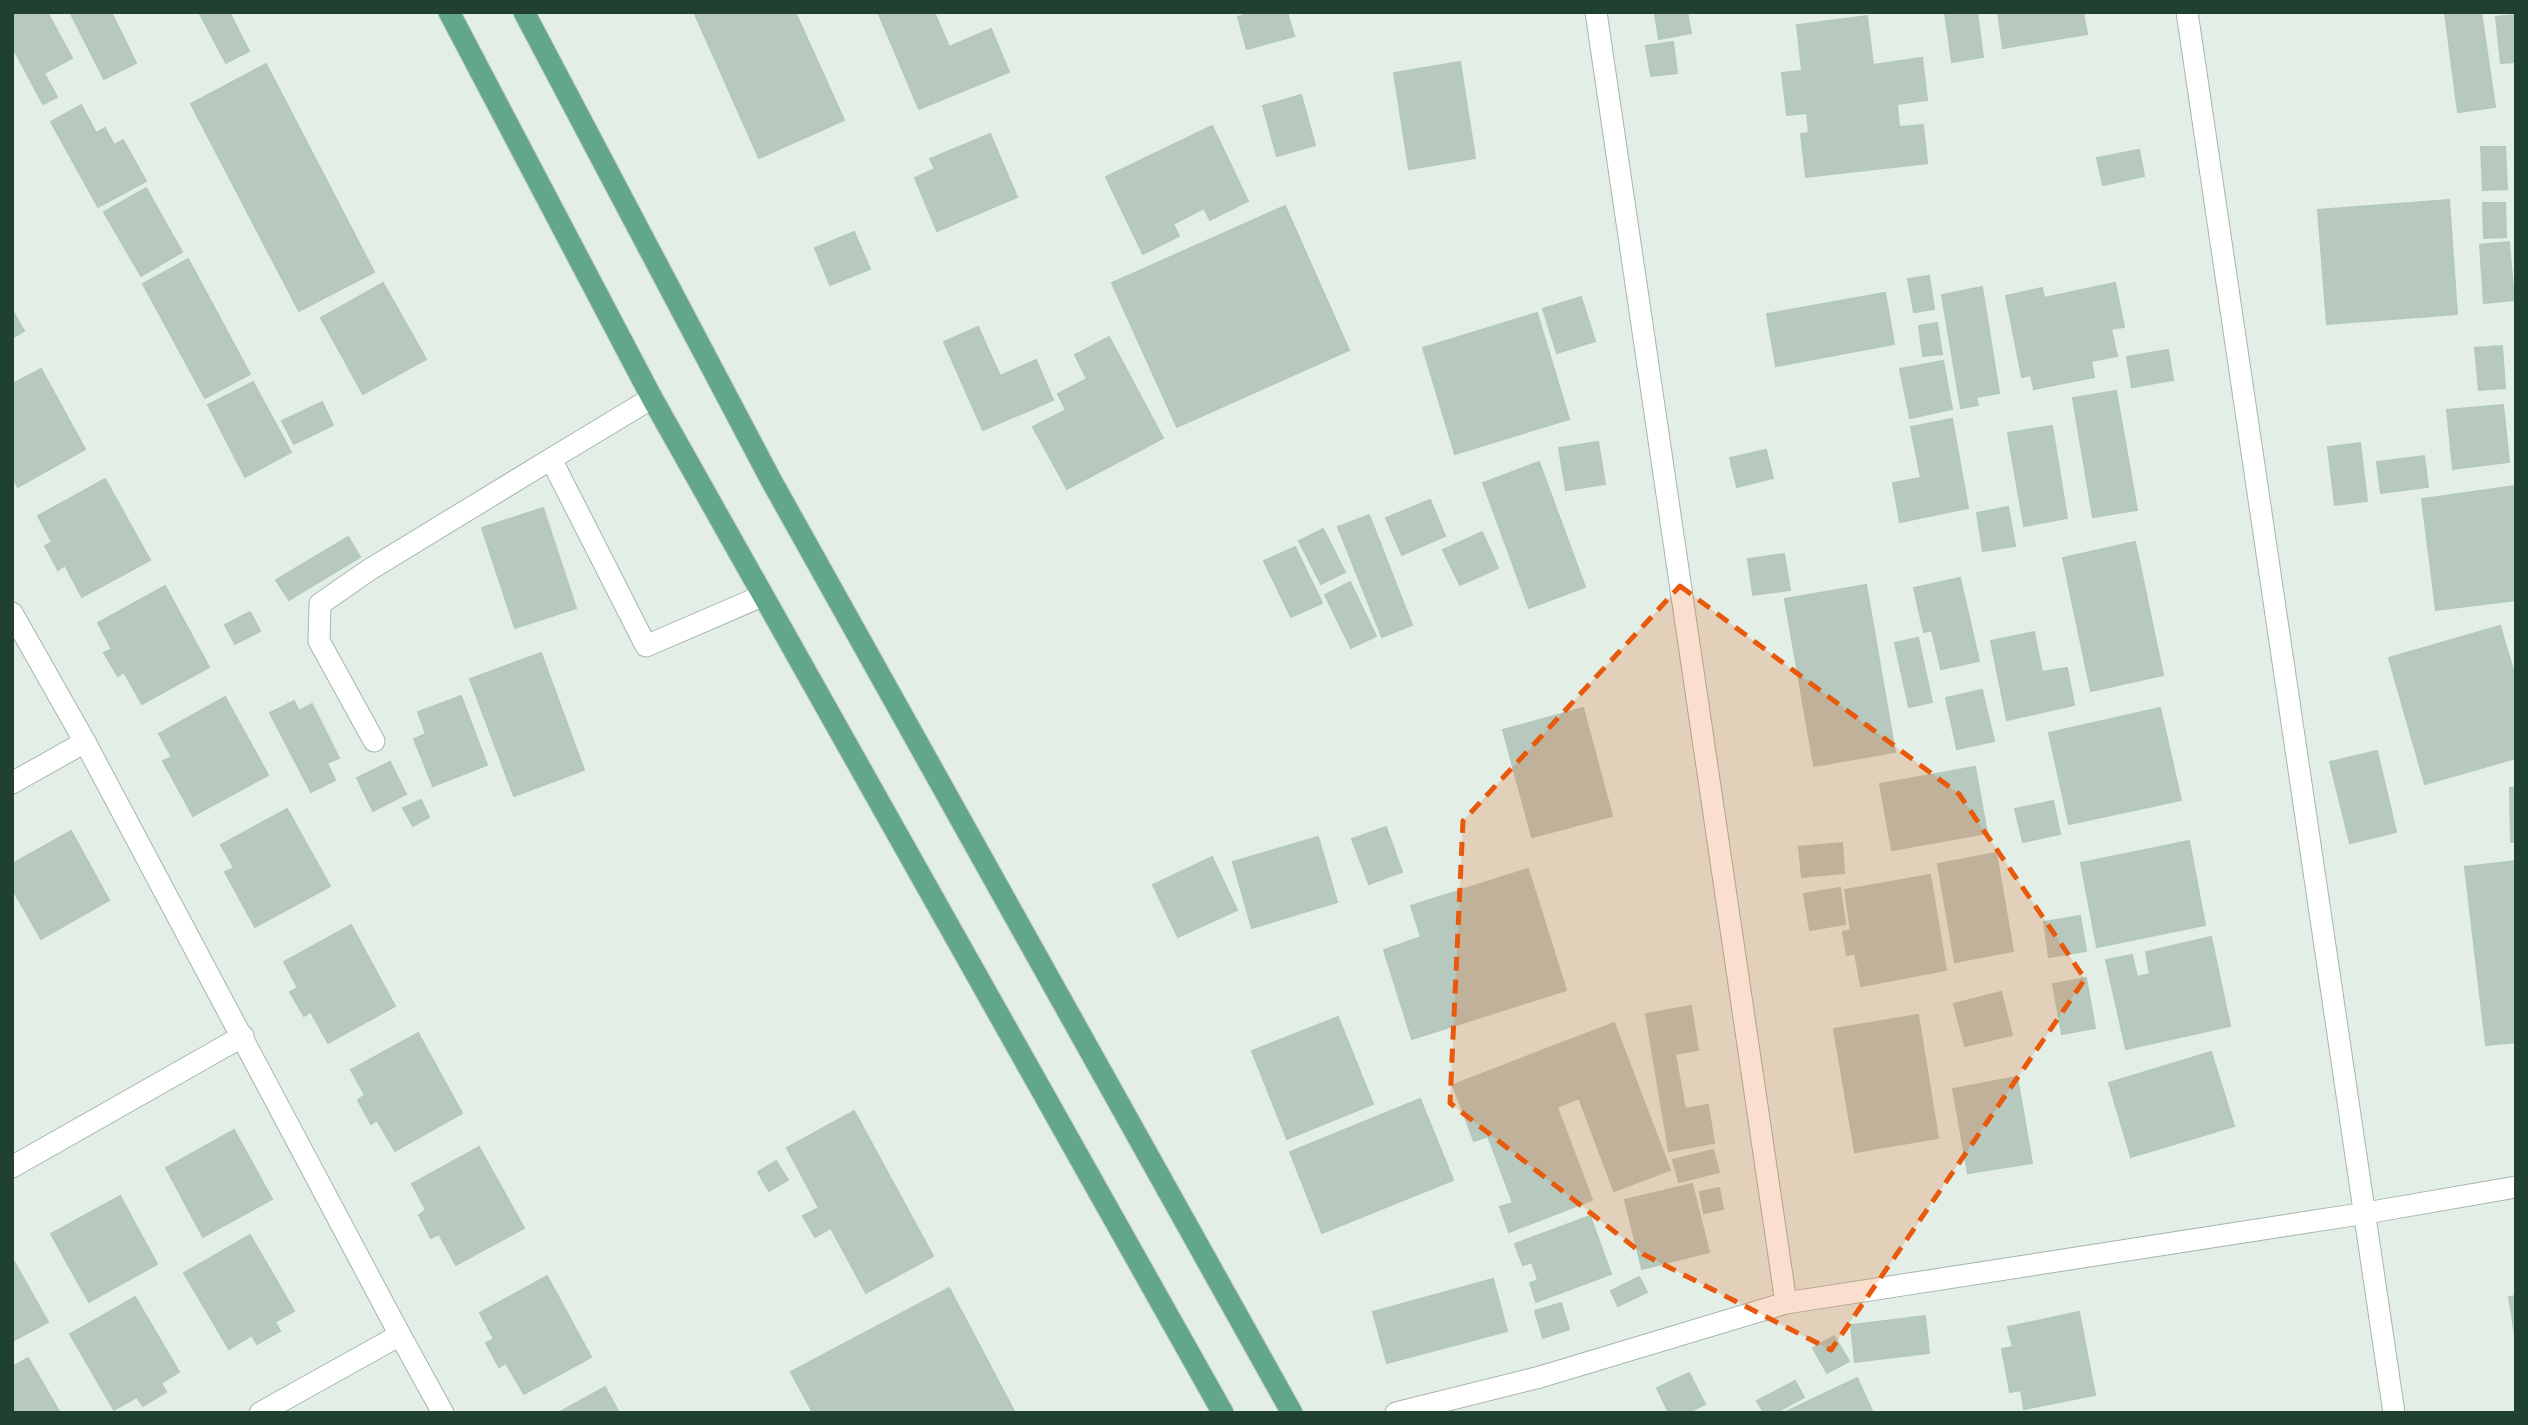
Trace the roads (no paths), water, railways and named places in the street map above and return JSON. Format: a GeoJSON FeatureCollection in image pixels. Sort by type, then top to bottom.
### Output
{"type":"FeatureCollection","features":[{"type":"Feature","properties":{"kind":"main road"},"geometry":{"type":"LineString","coordinates":[[449,12],[652,398],[1223,1413]]}},
{"type":"Feature","properties":{"kind":"main road"},"geometry":{"type":"LineString","coordinates":[[524,12],[778,492],[1292,1413]]}},
{"type":"Feature","properties":{"kind":"street"},"geometry":{"type":"LineString","coordinates":[[1595,12],[1786,1303]]}},
{"type":"Feature","properties":{"kind":"street"},"geometry":{"type":"LineString","coordinates":[[2187,12],[2394,1413]]}},
{"type":"Feature","properties":{"kind":"street"},"geometry":{"type":"LineString","coordinates":[[374,741],[319,640],[320,604],[369,570],[652,398]]}},
{"type":"Feature","properties":{"kind":"street"},"geometry":{"type":"LineString","coordinates":[[551,459],[646,646],[762,596]]}},
{"type":"Feature","properties":{"kind":"street"},"geometry":{"type":"LineString","coordinates":[[12,612],[85,742],[443,1413]]}},
{"type":"Feature","properties":{"kind":"street"},"geometry":{"type":"LineString","coordinates":[[12,783],[85,742]]}},
{"type":"Feature","properties":{"kind":"street"},"geometry":{"type":"LineString","coordinates":[[12,1167],[243,1036]]}},
{"type":"Feature","properties":{"kind":"street"},"geometry":{"type":"LineString","coordinates":[[1396,1413],[1541,1377],[1786,1303],[2516,1187]]}},
{"type":"Feature","properties":{"kind":"street"},"geometry":{"type":"LineString","coordinates":[[260,1413],[400,1335]]}}]}
